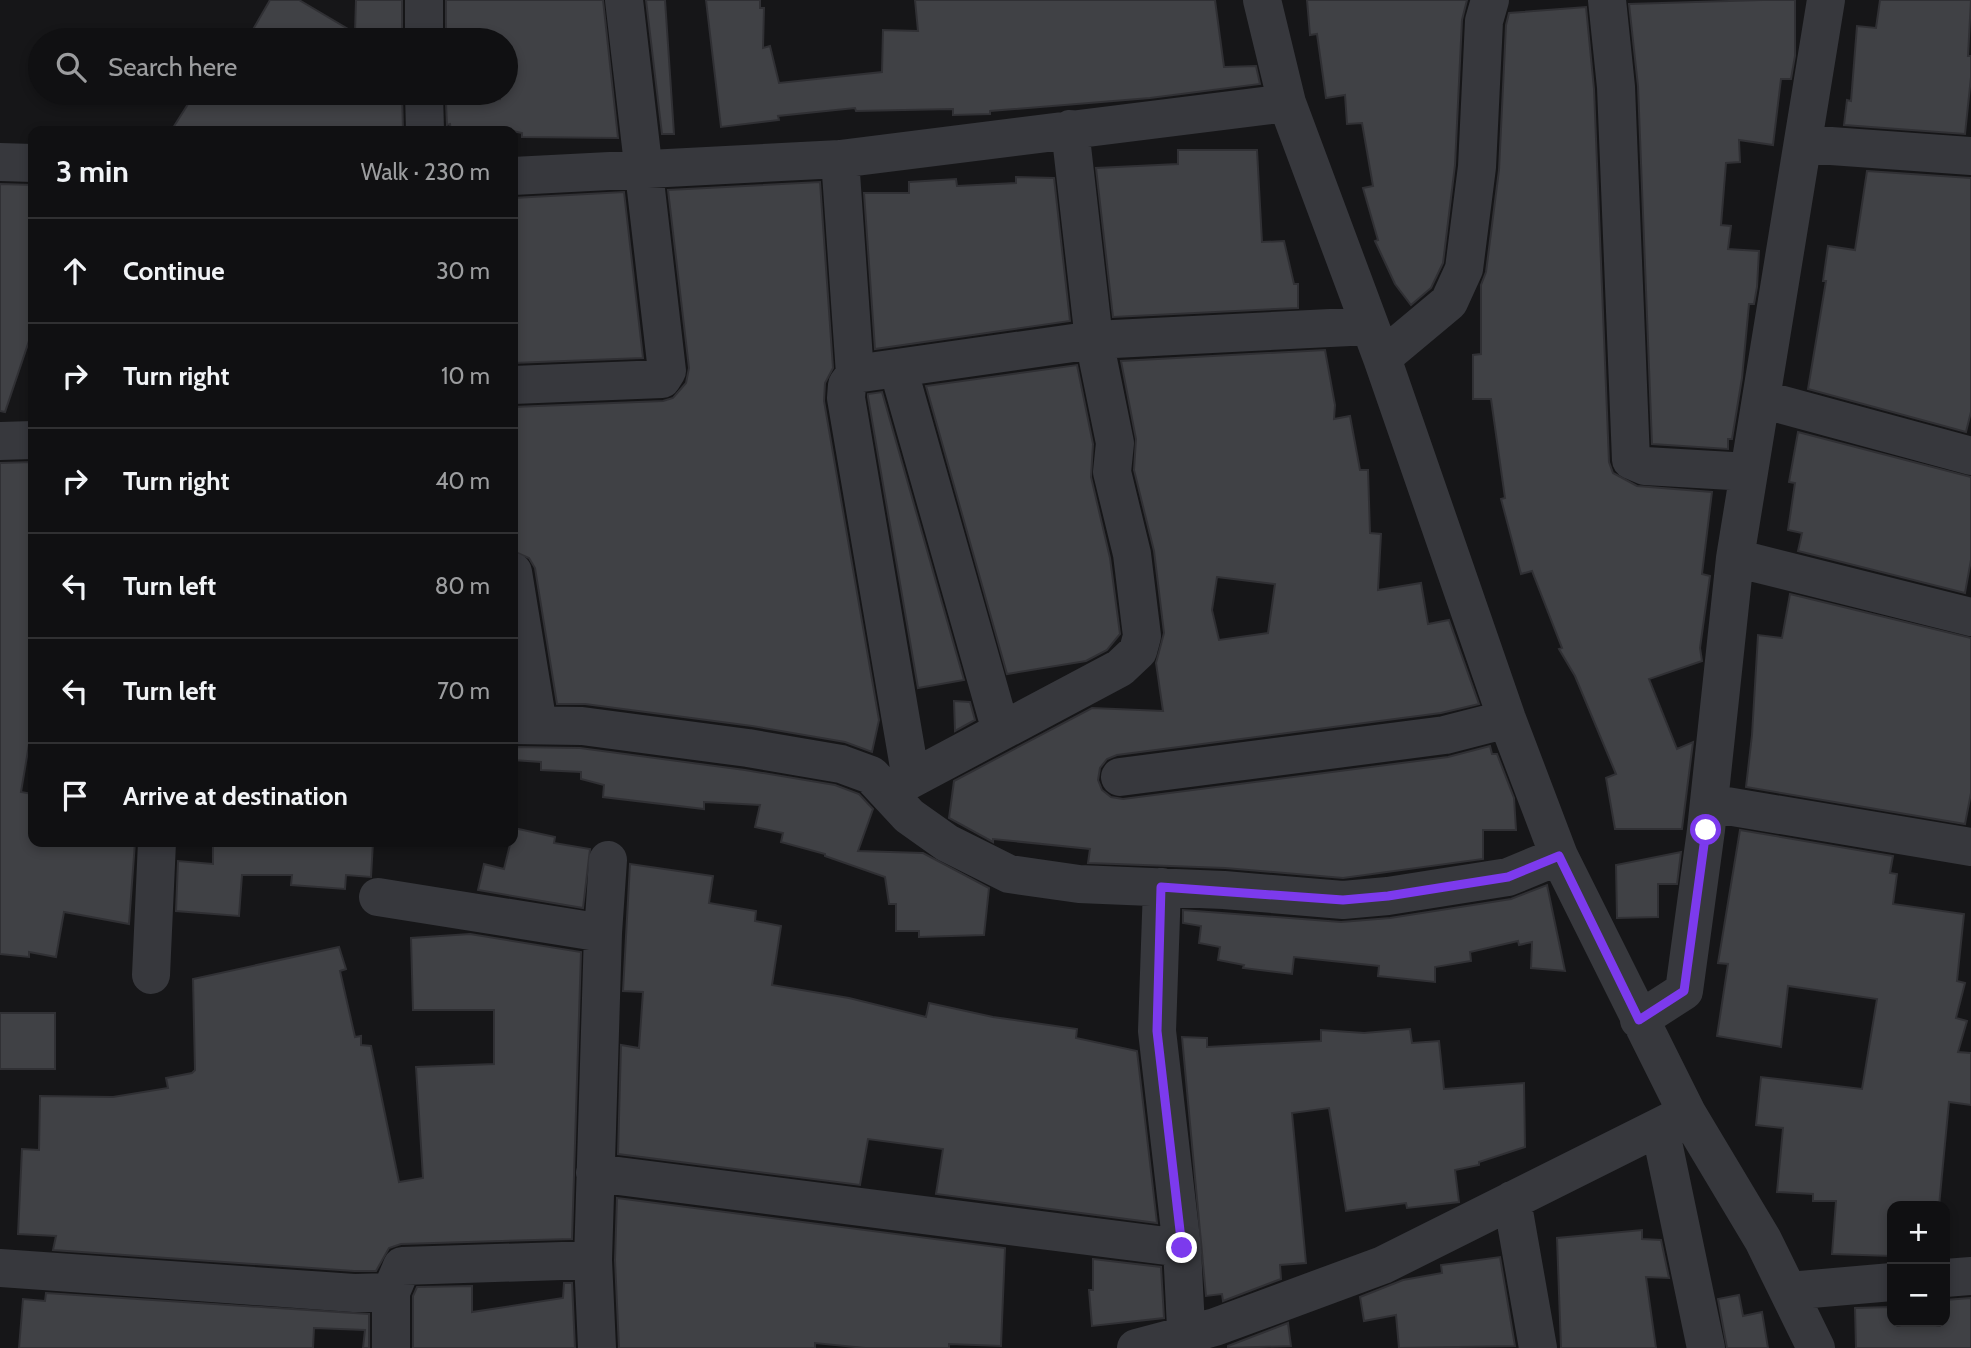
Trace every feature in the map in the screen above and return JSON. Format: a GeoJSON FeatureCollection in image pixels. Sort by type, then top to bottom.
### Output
{"type":"FeatureCollection","features":[{"type":"Feature","properties":{"kind":"street"},"geometry":{"type":"LineString","coordinates":[[424,0],[424,28]]}},
{"type":"Feature","properties":{"kind":"street"},"geometry":{"type":"LineString","coordinates":[[518,385],[662,379],[665,376],[624,0]]}},
{"type":"Feature","properties":{"kind":"street"},"geometry":{"type":"LineString","coordinates":[[1262,0],[1287,103],[1376,342],[1507,719],[1559,856],[1639,1020],[1674,1121],[1706,1348]]}},
{"type":"Feature","properties":{"kind":"street"},"geometry":{"type":"LineString","coordinates":[[855,374],[1094,340],[1376,342],[1449,302],[1464,269],[1477,167],[1483,21],[1490,0]]}},
{"type":"Feature","properties":{"kind":"street"},"geometry":{"type":"LineString","coordinates":[[1607,0],[1616,87],[1631,460],[1645,466],[1749,472]]}},
{"type":"Feature","properties":{"kind":"street"},"geometry":{"type":"LineString","coordinates":[[1639,1020],[1684,991],[1709,803],[1735,558],[1826,0]]}},
{"type":"Feature","properties":{"kind":"street"},"geometry":{"type":"LineString","coordinates":[[518,176],[840,159],[1287,103]]}},
{"type":"Feature","properties":{"kind":"street"},"geometry":{"type":"LineString","coordinates":[[424,105],[425,126]]}},
{"type":"Feature","properties":{"kind":"street"},"geometry":{"type":"LineString","coordinates":[[518,631],[526,725],[596,728],[841,764],[900,785],[1121,667],[1138,651],[1142,636],[1132,554],[1112,472],[1115,443],[1094,340],[1070,129]]}},
{"type":"Feature","properties":{"kind":"street"},"geometry":{"type":"LineString","coordinates":[[1803,144],[1971,156]]}},
{"type":"Feature","properties":{"kind":"street"},"geometry":{"type":"LineString","coordinates":[[840,159],[855,374],[847,385],[846,398],[900,785],[909,816],[947,843],[1009,874],[1079,884],[1343,900],[1388,896],[1508,877],[1559,856]]}},
{"type":"Feature","properties":{"kind":"street"},"geometry":{"type":"LineString","coordinates":[[0,162],[28,163]]}},
{"type":"Feature","properties":{"kind":"street"},"geometry":{"type":"LineString","coordinates":[[898,368],[1001,731]]}},
{"type":"Feature","properties":{"kind":"street"},"geometry":{"type":"LineString","coordinates":[[1761,399],[1971,456]]}},
{"type":"Feature","properties":{"kind":"street"},"geometry":{"type":"LineString","coordinates":[[0,441],[28,440]]}},
{"type":"Feature","properties":{"kind":"street"},"geometry":{"type":"LineString","coordinates":[[1735,558],[1971,617]]}},
{"type":"Feature","properties":{"kind":"street"},"geometry":{"type":"LineString","coordinates":[[1120,777],[1446,735],[1507,719]]}},
{"type":"Feature","properties":{"kind":"street"},"geometry":{"type":"LineString","coordinates":[[1709,803],[1971,847]]}},
{"type":"Feature","properties":{"kind":"street"},"geometry":{"type":"LineString","coordinates":[[151,975],[158,847]]}},
{"type":"Feature","properties":{"kind":"street"},"geometry":{"type":"LineString","coordinates":[[597,1348],[593,1260],[603,933],[608,860]]}},
{"type":"Feature","properties":{"kind":"street"},"geometry":{"type":"LineString","coordinates":[[1161,887],[1157,1031],[1182,1248],[1187,1341]]}},
{"type":"Feature","properties":{"kind":"street"},"geometry":{"type":"LineString","coordinates":[[378,897],[603,933]]}},
{"type":"Feature","properties":{"kind":"street"},"geometry":{"type":"LineString","coordinates":[[1136,1348],[1187,1341],[1383,1265],[1674,1121]]}},
{"type":"Feature","properties":{"kind":"street"},"geometry":{"type":"LineString","coordinates":[[1674,1121],[1763,1240],[1816,1348]]}},
{"type":"Feature","properties":{"kind":"street"},"geometry":{"type":"LineString","coordinates":[[596,1173],[1182,1248]]}},
{"type":"Feature","properties":{"kind":"street"},"geometry":{"type":"LineString","coordinates":[[1512,1200],[1538,1348]]}},
{"type":"Feature","properties":{"kind":"street"},"geometry":{"type":"LineString","coordinates":[[391,1348],[391,1292],[402,1266],[593,1260]]}},
{"type":"Feature","properties":{"kind":"street"},"geometry":{"type":"LineString","coordinates":[[0,1268],[354,1293],[391,1292]]}},
{"type":"Feature","properties":{"kind":"street"},"geometry":{"type":"LineString","coordinates":[[1950,1278],[1971,1276]]}},
{"type":"Feature","properties":{"kind":"street"},"geometry":{"type":"LineString","coordinates":[[1788,1291],[1887,1282]]}},
{"type":"Feature","properties":{"kind":"building"},"geometry":{"type":"Polygon","coordinates":[[[270,0],[299,0],[347,28],[254,28],[270,0]]]}},
{"type":"Feature","properties":{"kind":"building"},"geometry":{"type":"Polygon","coordinates":[[[356,0],[402,0],[402,28],[355,28],[356,0]]]}},
{"type":"Feature","properties":{"kind":"building"},"geometry":{"type":"Polygon","coordinates":[[[446,0],[603,0],[618,138],[522,137],[518,126],[447,125],[446,105],[518,105],[518,28],[446,28],[446,0]]]}},
{"type":"Feature","properties":{"kind":"building"},"geometry":{"type":"Polygon","coordinates":[[[646,0],[665,0],[674,134],[662,134],[646,0]]]}},
{"type":"Feature","properties":{"kind":"building"},"geometry":{"type":"Polygon","coordinates":[[[706,0],[760,0],[760,8],[764,8],[763,48],[770,46],[779,83],[882,72],[883,30],[918,31],[915,0],[1215,0],[1224,67],[1256,66],[1260,84],[1150,98],[990,111],[990,114],[953,115],[953,109],[856,111],[855,108],[778,116],[779,120],[721,127],[706,0]]]}},
{"type":"Feature","properties":{"kind":"building"},"geometry":{"type":"Polygon","coordinates":[[[1307,0],[1467,0],[1462,20],[1455,165],[1443,263],[1431,288],[1411,305],[1395,284],[1375,241],[1378,240],[1363,188],[1373,186],[1362,123],[1347,124],[1345,95],[1326,98],[1317,34],[1310,35],[1307,0]]]}},
{"type":"Feature","properties":{"kind":"building"},"geometry":{"type":"Polygon","coordinates":[[[1795,0],[1795,56],[1791,79],[1781,79],[1773,145],[1739,140],[1740,162],[1726,163],[1721,225],[1731,226],[1728,249],[1759,251],[1757,287],[1754,304],[1749,304],[1742,378],[1732,439],[1728,439],[1728,449],[1652,444],[1638,86],[1629,4],[1795,0]]]}},
{"type":"Feature","properties":{"kind":"building"},"geometry":{"type":"Polygon","coordinates":[[[1880,0],[1971,0],[1968,56],[1971,56],[1971,77],[1965,134],[1844,125],[1847,100],[1851,101],[1857,26],[1876,28],[1880,0]]]}},
{"type":"Feature","properties":{"kind":"building"},"geometry":{"type":"Polygon","coordinates":[[[1586,7],[1594,89],[1609,462],[1613,473],[1637,486],[1712,492],[1702,574],[1710,576],[1700,648],[1702,661],[1649,679],[1677,749],[1693,742],[1682,829],[1615,829],[1606,778],[1616,774],[1575,676],[1559,649],[1562,648],[1532,571],[1521,574],[1501,499],[1505,498],[1491,399],[1473,399],[1473,355],[1481,354],[1481,285],[1486,272],[1499,170],[1506,25],[1509,13],[1586,7]]]}},
{"type":"Feature","properties":{"kind":"building"},"geometry":{"type":"Polygon","coordinates":[[[187,105],[402,105],[403,126],[174,126],[187,105]]]}},
{"type":"Feature","properties":{"kind":"building"},"geometry":{"type":"Polygon","coordinates":[[[1178,150],[1257,150],[1262,242],[1284,241],[1294,284],[1298,284],[1298,308],[1113,317],[1096,168],[1178,164],[1178,150]]]}},
{"type":"Feature","properties":{"kind":"building"},"geometry":{"type":"Polygon","coordinates":[[[1867,171],[1971,178],[1971,412],[1966,432],[1808,389],[1826,281],[1823,281],[1828,246],[1855,250],[1867,171]]]}},
{"type":"Feature","properties":{"kind":"building"},"geometry":{"type":"Polygon","coordinates":[[[1016,177],[1054,178],[1070,321],[875,349],[864,193],[909,193],[909,182],[956,179],[957,186],[1016,183],[1016,177]]]}},
{"type":"Feature","properties":{"kind":"building"},"geometry":{"type":"Polygon","coordinates":[[[820,182],[833,368],[825,383],[824,401],[879,720],[872,752],[845,742],[752,726],[585,704],[557,704],[535,568],[529,558],[518,553],[518,407],[663,401],[673,398],[686,383],[689,368],[668,190],[820,182]]]}},
{"type":"Feature","properties":{"kind":"building"},"geometry":{"type":"Polygon","coordinates":[[[0,184],[28,185],[28,344],[5,412],[0,411],[0,184]]]}},
{"type":"Feature","properties":{"kind":"building"},"geometry":{"type":"Polygon","coordinates":[[[624,192],[643,358],[518,363],[518,198],[624,192]]]}},
{"type":"Feature","properties":{"kind":"building"},"geometry":{"type":"Polygon","coordinates":[[[1325,350],[1335,405],[1334,419],[1350,416],[1360,470],[1368,470],[1370,533],[1381,534],[1378,590],[1421,583],[1428,624],[1449,620],[1479,704],[1441,713],[1117,755],[1107,759],[1100,768],[1098,780],[1102,790],[1111,797],[1123,799],[1448,757],[1490,746],[1492,754],[1497,754],[1514,798],[1516,830],[1483,830],[1483,859],[1343,878],[1225,868],[1088,863],[1090,849],[993,839],[993,842],[949,818],[954,781],[1092,708],[1163,711],[1156,663],[1164,633],[1154,551],[1134,470],[1136,439],[1121,361],[1325,350]],[[1217,577],[1212,610],[1219,640],[1268,633],[1275,584],[1217,577]]]}},
{"type":"Feature","properties":{"kind":"building"},"geometry":{"type":"Polygon","coordinates":[[[1077,365],[1093,444],[1091,477],[1110,558],[1120,634],[1107,650],[1086,661],[1007,674],[926,386],[1077,365]]]}},
{"type":"Feature","properties":{"kind":"building"},"geometry":{"type":"Polygon","coordinates":[[[882,392],[964,680],[918,688],[868,397],[868,394],[882,392]]]}},
{"type":"Feature","properties":{"kind":"building"},"geometry":{"type":"Polygon","coordinates":[[[1798,432],[1971,477],[1971,560],[1965,593],[1798,551],[1802,533],[1788,530],[1795,483],[1789,482],[1798,432]]]}},
{"type":"Feature","properties":{"kind":"building"},"geometry":{"type":"Polygon","coordinates":[[[28,462],[28,751],[21,792],[28,793],[28,847],[135,847],[129,924],[64,912],[56,957],[29,952],[29,957],[0,954],[0,463],[28,462]]]}},
{"type":"Feature","properties":{"kind":"building"},"geometry":{"type":"Polygon","coordinates":[[[1790,594],[1971,638],[1971,793],[1965,824],[1746,787],[1758,635],[1782,638],[1790,594]]]}},
{"type":"Feature","properties":{"kind":"building"},"geometry":{"type":"Polygon","coordinates":[[[954,701],[970,702],[975,720],[955,731],[954,701]]]}},
{"type":"Feature","properties":{"kind":"building"},"geometry":{"type":"Polygon","coordinates":[[[518,747],[580,748],[745,770],[835,785],[859,794],[873,809],[858,851],[923,853],[989,888],[984,935],[919,937],[919,931],[896,931],[896,904],[889,904],[885,877],[825,854],[781,842],[783,833],[755,827],[760,805],[704,802],[704,809],[603,797],[604,785],[581,779],[581,772],[541,770],[541,762],[518,760],[518,747]]]}},
{"type":"Feature","properties":{"kind":"building"},"geometry":{"type":"Polygon","coordinates":[[[518,829],[555,837],[554,843],[590,849],[583,908],[478,890],[484,864],[504,869],[509,847],[518,847],[518,829]]]}},
{"type":"Feature","properties":{"kind":"building"},"geometry":{"type":"Polygon","coordinates":[[[1740,830],[1893,856],[1890,873],[1897,874],[1893,904],[1964,914],[1957,981],[1965,983],[1956,1018],[1967,1021],[1958,1052],[1971,1053],[1971,1105],[1949,1102],[1939,1201],[1887,1201],[1887,1256],[1832,1254],[1836,1201],[1813,1201],[1813,1194],[1777,1192],[1783,1128],[1756,1125],[1761,1077],[1862,1089],[1877,999],[1788,986],[1781,1047],[1717,1036],[1728,964],[1718,963],[1740,830]]]}},
{"type":"Feature","properties":{"kind":"building"},"geometry":{"type":"Polygon","coordinates":[[[213,847],[373,847],[371,877],[346,875],[345,889],[291,885],[292,875],[242,875],[239,916],[176,911],[178,861],[213,864],[213,847]]]}},
{"type":"Feature","properties":{"kind":"building"},"geometry":{"type":"Polygon","coordinates":[[[1681,852],[1677,884],[1658,884],[1658,917],[1617,918],[1616,865],[1681,852]]]}},
{"type":"Feature","properties":{"kind":"building"},"geometry":{"type":"Polygon","coordinates":[[[630,864],[713,876],[709,903],[756,911],[755,921],[781,926],[772,985],[849,998],[926,1017],[929,1003],[993,1017],[1077,1029],[1076,1038],[1137,1051],[1157,1223],[936,1194],[943,1149],[868,1139],[860,1185],[618,1154],[621,1045],[639,1048],[643,992],[623,991],[630,864]]]}},
{"type":"Feature","properties":{"kind":"building"},"geometry":{"type":"Polygon","coordinates":[[[1547,885],[1565,971],[1531,968],[1532,942],[1519,945],[1518,941],[1470,952],[1471,961],[1435,967],[1435,982],[1378,976],[1379,966],[1294,957],[1292,974],[1243,968],[1244,965],[1218,960],[1220,947],[1199,943],[1201,926],[1183,923],[1183,910],[1341,922],[1390,918],[1511,899],[1547,885]]]}},
{"type":"Feature","properties":{"kind":"building"},"geometry":{"type":"Polygon","coordinates":[[[470,934],[581,952],[572,1239],[401,1244],[389,1248],[376,1271],[354,1271],[53,1250],[56,1236],[18,1234],[22,1149],[39,1150],[40,1096],[113,1097],[168,1088],[166,1078],[195,1070],[193,979],[339,947],[346,969],[340,971],[355,1037],[361,1036],[361,1045],[371,1046],[399,1182],[423,1178],[416,1067],[494,1064],[494,1010],[413,1010],[411,938],[470,934]]]}},
{"type":"Feature","properties":{"kind":"building"},"geometry":{"type":"Polygon","coordinates":[[[0,1013],[55,1013],[55,1069],[0,1069],[0,1013]]]}},
{"type":"Feature","properties":{"kind":"building"},"geometry":{"type":"Polygon","coordinates":[[[1410,1029],[1412,1043],[1439,1041],[1444,1089],[1524,1083],[1525,1147],[1479,1162],[1479,1165],[1455,1170],[1459,1202],[1407,1208],[1406,1203],[1346,1211],[1329,1108],[1292,1113],[1306,1263],[1280,1265],[1281,1279],[1223,1301],[1222,1294],[1206,1296],[1182,1037],[1207,1038],[1207,1047],[1321,1041],[1321,1030],[1364,1033],[1410,1029]]]}},
{"type":"Feature","properties":{"kind":"building"},"geometry":{"type":"Polygon","coordinates":[[[617,1198],[1005,1248],[1001,1346],[949,1344],[949,1348],[865,1348],[815,1343],[815,1348],[619,1348],[615,1260],[617,1198]]]}},
{"type":"Feature","properties":{"kind":"building"},"geometry":{"type":"Polygon","coordinates":[[[1642,1230],[1642,1239],[1661,1240],[1669,1278],[1646,1277],[1656,1348],[1561,1348],[1557,1238],[1642,1230]]]}},
{"type":"Feature","properties":{"kind":"building"},"geometry":{"type":"Polygon","coordinates":[[[1500,1257],[1515,1346],[1399,1348],[1396,1315],[1364,1321],[1360,1297],[1403,1280],[1442,1273],[1441,1265],[1500,1257]]]}},
{"type":"Feature","properties":{"kind":"building"},"geometry":{"type":"Polygon","coordinates":[[[1093,1259],[1161,1267],[1164,1318],[1092,1326],[1089,1290],[1093,1290],[1093,1259]]]}},
{"type":"Feature","properties":{"kind":"building"},"geometry":{"type":"Polygon","coordinates":[[[564,1283],[572,1283],[575,1348],[413,1348],[413,1296],[417,1287],[472,1286],[472,1312],[563,1298],[564,1283]]]}},
{"type":"Feature","properties":{"kind":"building"},"geometry":{"type":"Polygon","coordinates":[[[46,1293],[369,1314],[369,1348],[363,1348],[365,1330],[314,1328],[313,1348],[19,1348],[23,1299],[45,1301],[46,1293]]]}},
{"type":"Feature","properties":{"kind":"building"},"geometry":{"type":"Polygon","coordinates":[[[1739,1295],[1743,1316],[1762,1312],[1768,1348],[1727,1348],[1718,1299],[1739,1295]]]}},
{"type":"Feature","properties":{"kind":"building"},"geometry":{"type":"Polygon","coordinates":[[[1971,1298],[1971,1348],[1856,1348],[1855,1308],[1887,1307],[1887,1327],[1950,1327],[1950,1300],[1971,1298]]]}},
{"type":"Feature","properties":{"kind":"building"},"geometry":{"type":"Polygon","coordinates":[[[1288,1323],[1291,1346],[1228,1348],[1228,1346],[1288,1323]]]}},
{"type":"Feature","properties":{"kind":"route"},"geometry":{"type":"LineString","coordinates":[[1182,1248],[1157,1031],[1161,887],[1343,900],[1388,896],[1508,877],[1559,856],[1639,1020],[1684,991],[1706,830]]}}]}
